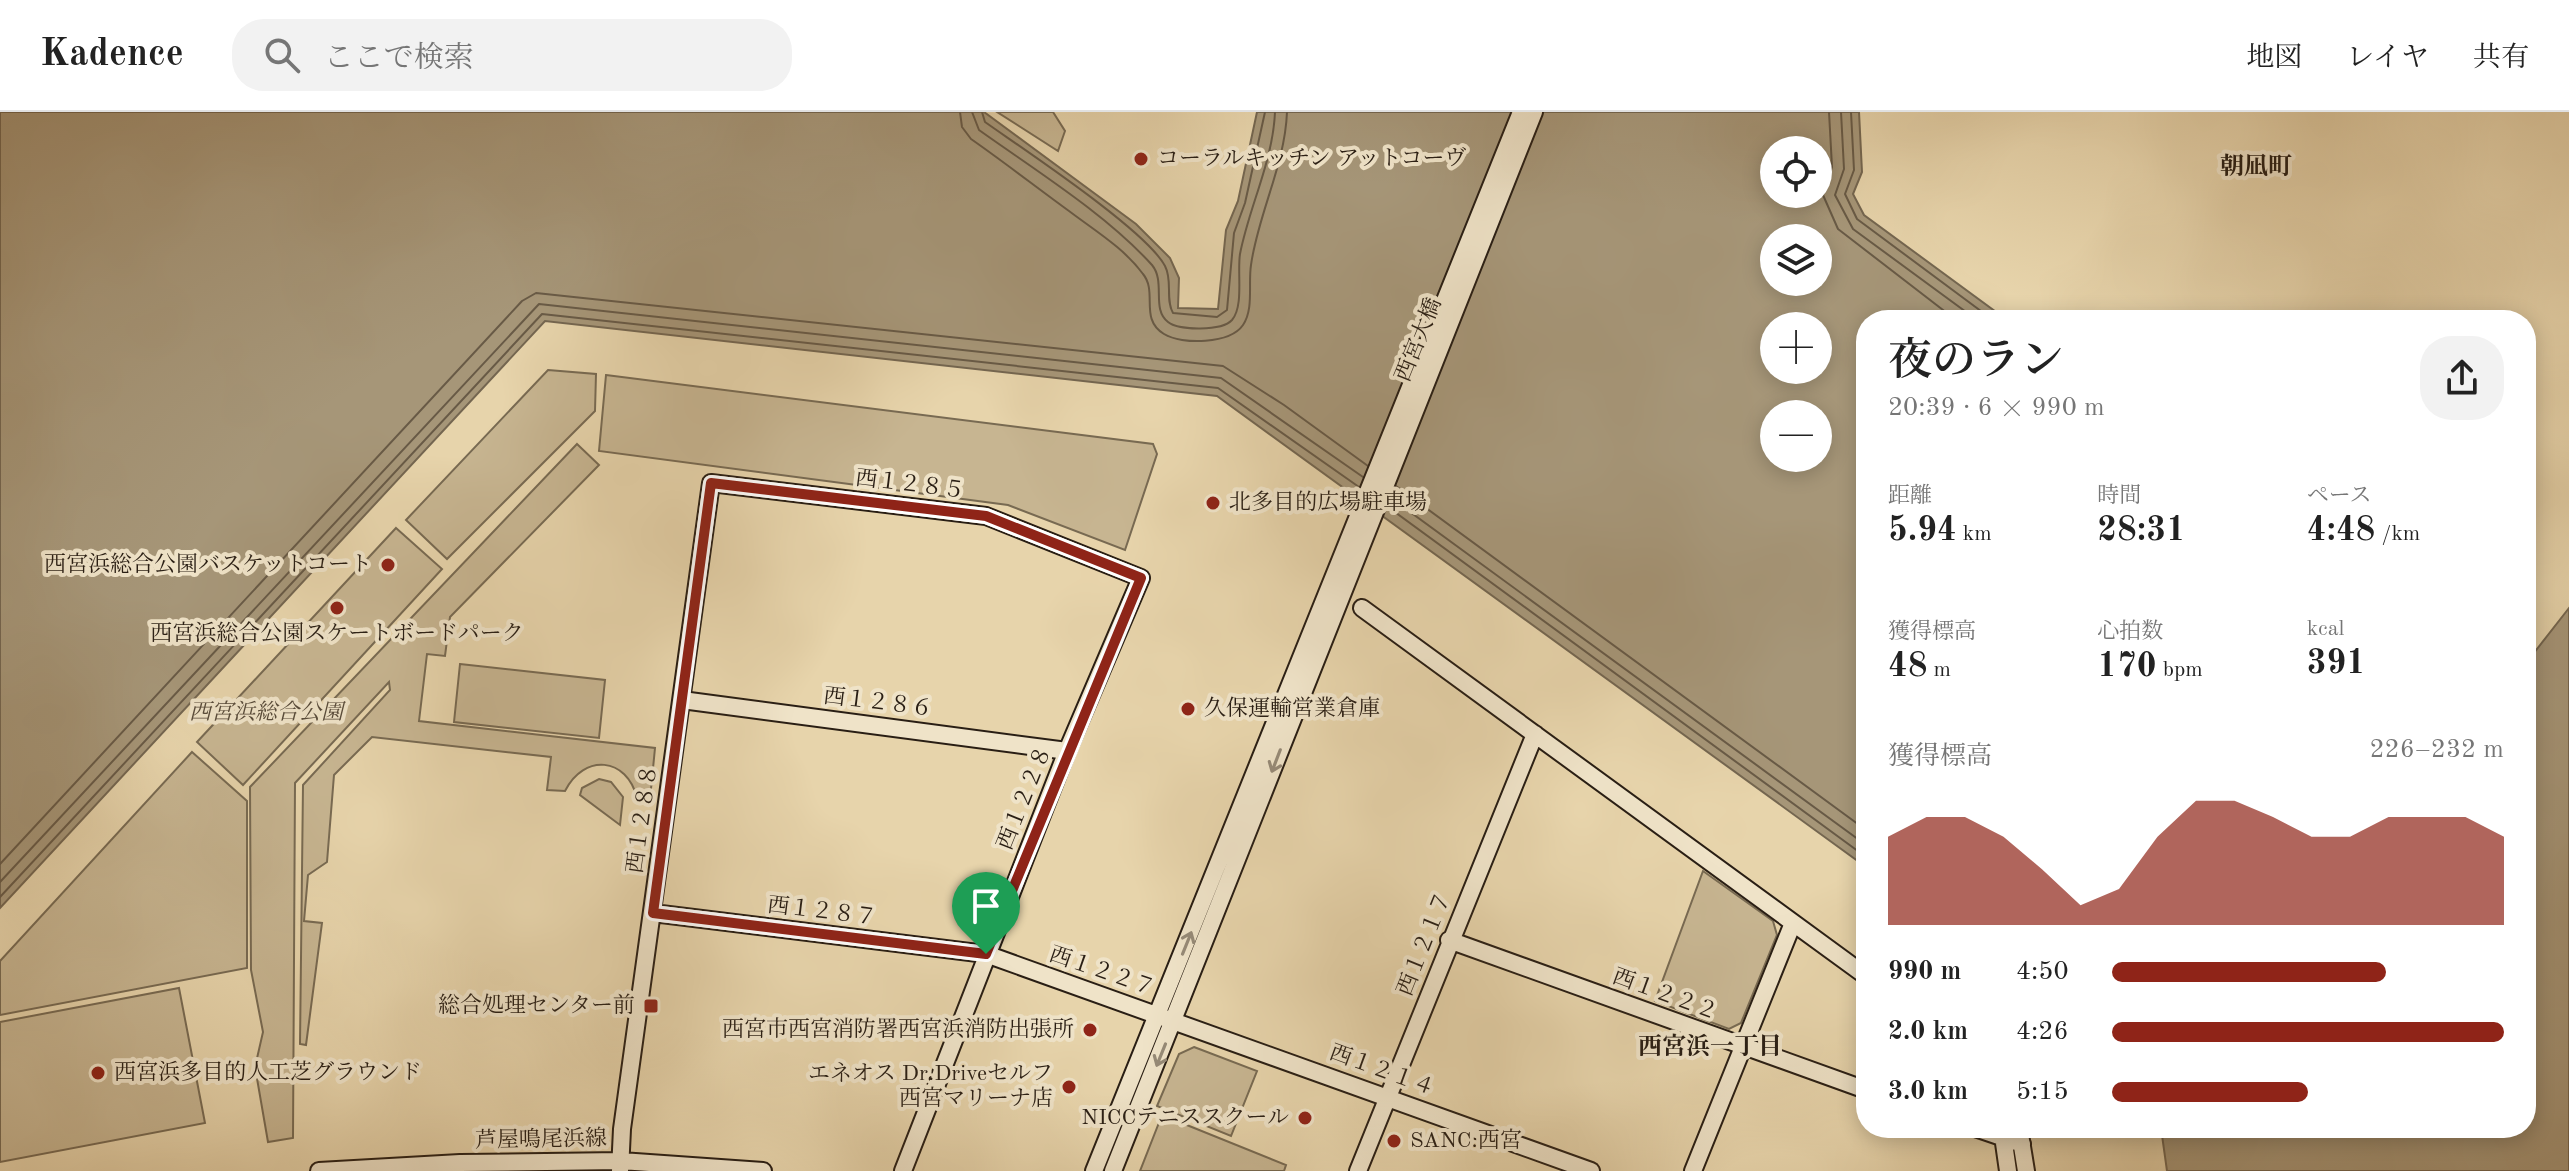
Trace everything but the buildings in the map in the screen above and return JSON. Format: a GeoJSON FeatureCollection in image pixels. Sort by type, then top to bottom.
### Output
{"type":"FeatureCollection","features":[{"type":"Feature","properties":{"kind":"street","name":"西宮大橋"},"geometry":{"type":"LineString","coordinates":[[1339,582],[1521,112]]}},
{"type":"Feature","properties":{"kind":"street","name":"西宮大橋"},"geometry":{"type":"LineString","coordinates":[[1339,582],[1534,112]]}},
{"type":"Feature","properties":{"kind":"street","name":"西１２８５"},"geometry":{"type":"LineString","coordinates":[[711,483],[986,516],[1141,578]]}},
{"type":"Feature","properties":{"kind":"street","name":"西１２８８"},"geometry":{"type":"LineString","coordinates":[[620,1166],[711,483]]}},
{"type":"Feature","properties":{"kind":"street","name":"西１２２８"},"geometry":{"type":"LineString","coordinates":[[903,1171],[1067,751],[1141,578]]}},
{"type":"Feature","properties":{"kind":"street"},"geometry":{"type":"LineString","coordinates":[[1094,1171],[1339,582]]}},
{"type":"Feature","properties":{"kind":"street"},"geometry":{"type":"LineString","coordinates":[[1113,1171],[1175,1021],[1339,582]]}},
{"type":"Feature","properties":{"kind":"street"},"geometry":{"type":"LineString","coordinates":[[1362,608],[1856,969]]}},
{"type":"Feature","properties":{"kind":"street","name":"西１２８６"},"geometry":{"type":"LineString","coordinates":[[682,700],[1067,751]]}},
{"type":"Feature","properties":{"kind":"street","name":"西１２１７"},"geometry":{"type":"LineString","coordinates":[[1358,1171],[1535,734]]}},
{"type":"Feature","properties":{"kind":"street","name":"西１２８７"},"geometry":{"type":"LineString","coordinates":[[653,913],[986,954]]}},
{"type":"Feature","properties":{"kind":"street"},"geometry":{"type":"LineString","coordinates":[[1693,1171],[1793,923]]}},
{"type":"Feature","properties":{"kind":"street","name":"西１２２２"},"geometry":{"type":"LineString","coordinates":[[1449,940],[1856,1087]]}},
{"type":"Feature","properties":{"kind":"street","name":"西１２２７"},"geometry":{"type":"LineString","coordinates":[[986,954],[1158,1015]]}},
{"type":"Feature","properties":{"kind":"street","name":"西１２１４"},"geometry":{"type":"LineString","coordinates":[[1158,1015],[1591,1171]]}},
{"type":"Feature","properties":{"kind":"street"},"geometry":{"type":"LineString","coordinates":[[2004,1138],[2008,1171]]}},
{"type":"Feature","properties":{"kind":"street"},"geometry":{"type":"LineString","coordinates":[[2021,1138],[2026,1171]]}},
{"type":"Feature","properties":{"kind":"street","name":"芦屋鳴尾浜線"},"geometry":{"type":"LineString","coordinates":[[319,1171],[460,1163],[763,1171]]}},
{"type":"Feature","properties":{"kind":"green space"},"geometry":{"type":"Polygon","coordinates":[[[997,112],[1053,112],[1065,131],[1058,151],[997,112]]]}},
{"type":"Feature","properties":{"kind":"green space"},"geometry":{"type":"Polygon","coordinates":[[[548,370],[596,374],[595,411],[447,559],[406,520],[548,370]]]}},
{"type":"Feature","properties":{"kind":"green space"},"geometry":{"type":"Polygon","coordinates":[[[606,375],[1153,444],[1157,454],[1125,550],[1008,505],[599,451],[606,375]]]}},
{"type":"Feature","properties":{"kind":"green space"},"geometry":{"type":"Polygon","coordinates":[[[577,444],[599,465],[450,617],[445,656],[427,654],[419,721],[655,748],[650,799],[637,798],[624,774],[604,765],[583,770],[565,791],[547,790],[551,757],[372,737],[334,775],[327,862],[308,875],[304,921],[322,923],[306,1045],[300,1044],[303,785],[390,690],[389,682],[295,783],[293,1138],[268,1142],[255,1067],[263,1032],[251,970],[250,787],[577,444]]]}},
{"type":"Feature","properties":{"kind":"green space","name":"西宮浜総合公園"},"geometry":{"type":"Polygon","coordinates":[[[396,528],[442,569],[243,785],[197,742],[396,528]]]}},
{"type":"Feature","properties":{"kind":"green space"},"geometry":{"type":"Polygon","coordinates":[[[460,664],[605,680],[599,738],[454,722],[460,664]]]}},
{"type":"Feature","properties":{"kind":"green space"},"geometry":{"type":"Polygon","coordinates":[[[192,752],[247,801],[247,968],[0,1015],[0,961],[192,752]]]}},
{"type":"Feature","properties":{"kind":"green space"},"geometry":{"type":"Polygon","coordinates":[[[599,779],[611,782],[623,797],[620,825],[580,795],[582,788],[599,779]]]}},
{"type":"Feature","properties":{"kind":"green space"},"geometry":{"type":"Polygon","coordinates":[[[1703,871],[1773,921],[1777,935],[1741,1023],[1729,1029],[1655,1001],[1703,871]]]}},
{"type":"Feature","properties":{"kind":"green space","name":"西宮浜多目的人工芝グラウンド"},"geometry":{"type":"Polygon","coordinates":[[[179,988],[205,1123],[0,1162],[0,1022],[179,988]]]}},
{"type":"Feature","properties":{"kind":"green space"},"geometry":{"type":"Polygon","coordinates":[[[1194,1047],[1257,1071],[1231,1136],[1157,1106],[1179,1054],[1194,1047]]]}},
{"type":"Feature","properties":{"kind":"green space"},"geometry":{"type":"Polygon","coordinates":[[[1162,1115],[1286,1165],[1284,1171],[1140,1171],[1162,1115]]]}},
{"type":"Feature","properties":{"kind":"water"},"geometry":{"type":"Polygon","coordinates":[[[0,112],[984,112],[1136,224],[1170,258],[1179,278],[1178,308],[1218,309],[1226,230],[1238,201],[1257,112],[1859,112],[1862,172],[1853,194],[1864,215],[1993,310],[1856,310],[1856,860],[1217,396],[545,321],[0,908],[0,112]]]}},
{"type":"Feature","properties":{"kind":"water"},"geometry":{"type":"Polygon","coordinates":[[[2569,608],[2569,1171],[2167,1171],[2162,1138],[2536,1138],[2536,650],[2569,608]]]}},
{"type":"Feature","properties":{"kind":"place","name":"コーラルキッチン アットコーヴ"},"geometry":{"type":"Point","coordinates":[1141,159]}},
{"type":"Feature","properties":{"kind":"place","name":"北多目的広場駐車場"},"geometry":{"type":"Point","coordinates":[1213,503]}},
{"type":"Feature","properties":{"kind":"place","name":"西宮浜総合公園バスケットコート"},"geometry":{"type":"Point","coordinates":[388,565]}},
{"type":"Feature","properties":{"kind":"place","name":"西宮浜総合公園スケートボードパーク"},"geometry":{"type":"Point","coordinates":[337,608]}},
{"type":"Feature","properties":{"kind":"place","name":"久保運輸営業倉庫"},"geometry":{"type":"Point","coordinates":[1188,709]}},
{"type":"Feature","properties":{"kind":"place","name":"総合処理センター前"},"geometry":{"type":"Point","coordinates":[651,1006]}},
{"type":"Feature","properties":{"kind":"place","name":"西宮市西宮消防署西宮浜消防出張所"},"geometry":{"type":"Point","coordinates":[1090,1030]}},
{"type":"Feature","properties":{"kind":"place","name":"西宮浜多目的人工芝グラウンド"},"geometry":{"type":"Point","coordinates":[98,1073]}},
{"type":"Feature","properties":{"kind":"place","name":"エネオス Dr.Driveセルフ 西宮マリーナ店"},"geometry":{"type":"Point","coordinates":[1069,1087]}},
{"type":"Feature","properties":{"kind":"place","name":"NICCテニススクール"},"geometry":{"type":"Point","coordinates":[1305,1118]}},
{"type":"Feature","properties":{"kind":"place","name":"SANC.西宮"},"geometry":{"type":"Point","coordinates":[1394,1141]}},
{"type":"Feature","properties":{"kind":"district","name":"朝凪町"},"geometry":{"type":"Point","coordinates":[2256,168]}},
{"type":"Feature","properties":{"kind":"district","name":"西宮浜一丁目"},"geometry":{"type":"Point","coordinates":[1710,1048]}},
{"type":"Feature","properties":{"kind":"route"},"geometry":{"type":"LineString","coordinates":[[711,483],[986,516],[1141,578],[1067,751],[986,954],[653,913],[711,483]]}}]}
